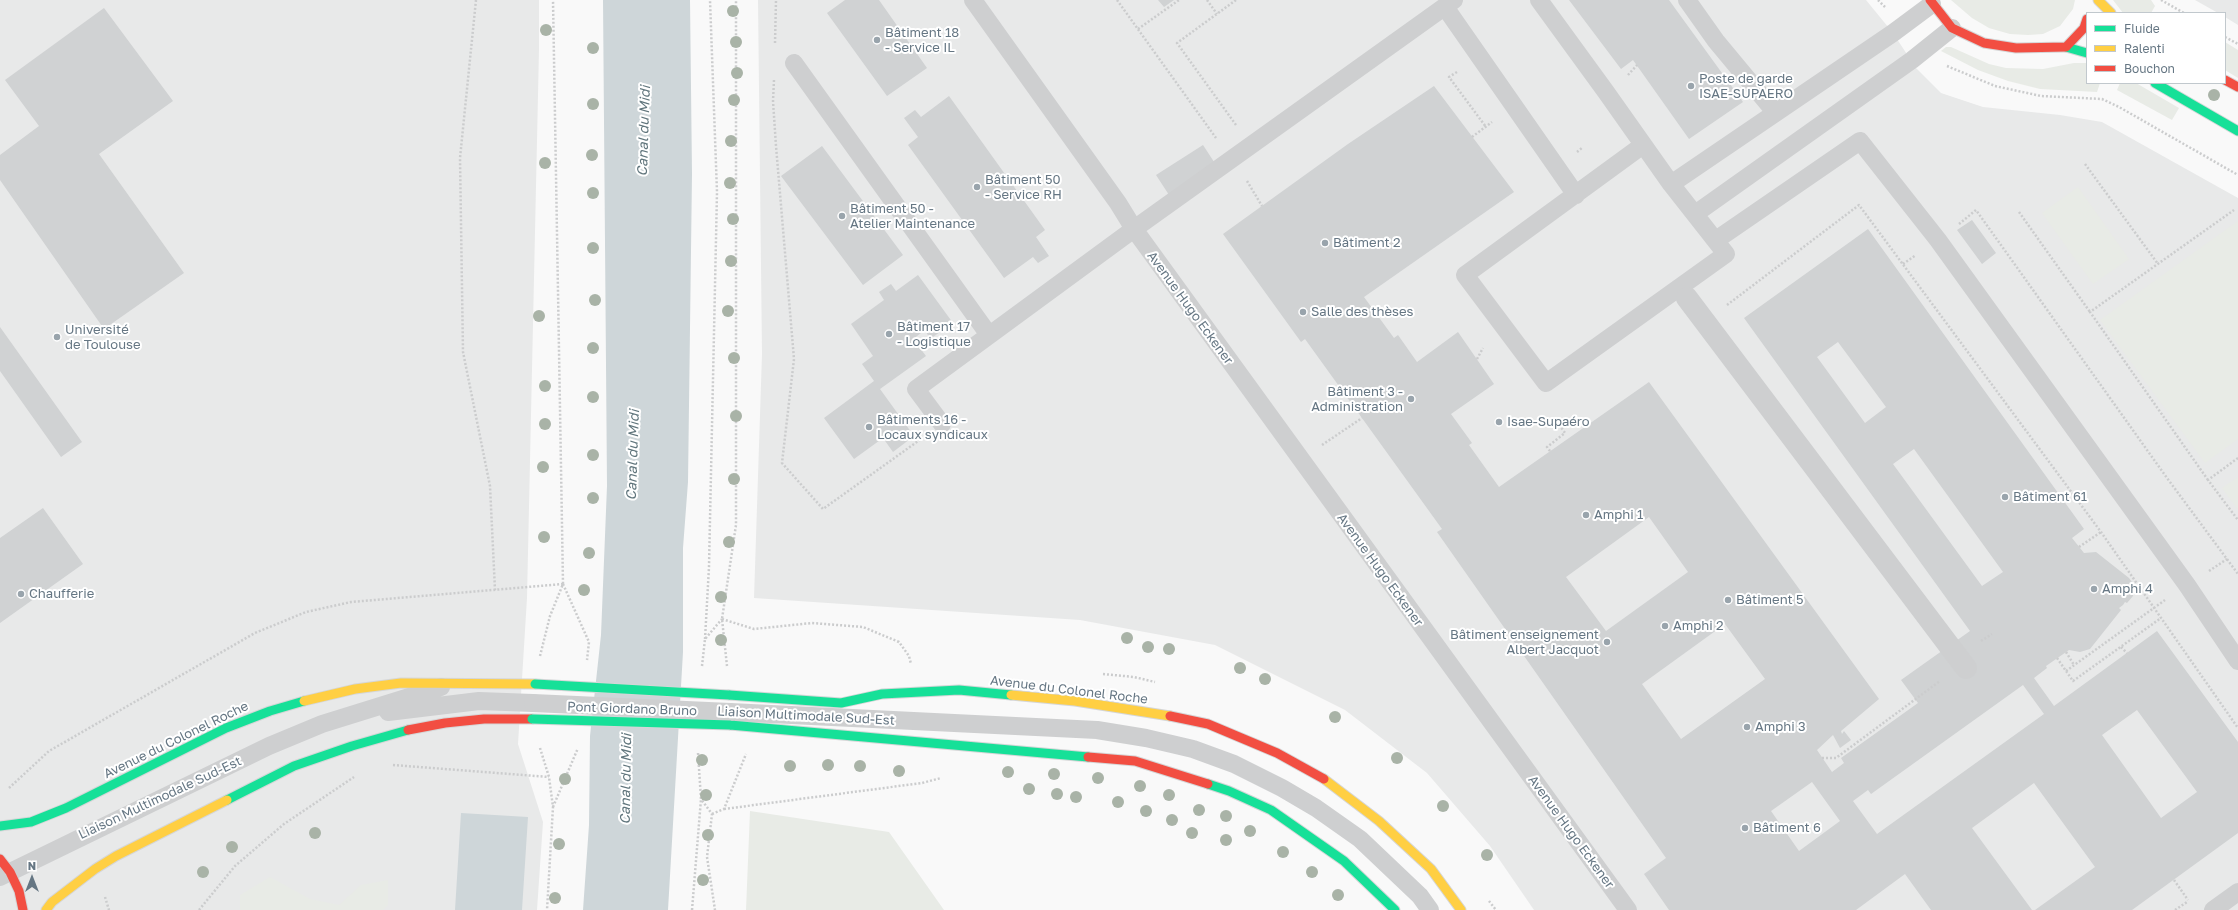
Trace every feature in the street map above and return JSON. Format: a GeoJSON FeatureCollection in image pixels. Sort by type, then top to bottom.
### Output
{"type":"FeatureCollection","features":[{"type":"Feature","properties":{"kind":"street"},"geometry":{"type":"LineString","coordinates":[[1931,2],[1952,28],[1984,43],[2016,48],[2066,47],[2086,53]]}},
{"type":"Feature","properties":{"kind":"street"},"geometry":{"type":"LineString","coordinates":[[2095,2],[2110,12]]}},
{"type":"Feature","properties":{"kind":"street"},"geometry":{"type":"LineString","coordinates":[[2066,47],[2084,28],[2086,22]]}},
{"type":"Feature","properties":{"kind":"street"},"geometry":{"type":"LineString","coordinates":[[2226,81],[2238,87]]}},
{"type":"Feature","properties":{"kind":"street"},"geometry":{"type":"LineString","coordinates":[[2157,84],[2238,131]]}},
{"type":"Feature","properties":{"kind":"street"},"geometry":{"type":"LineString","coordinates":[[1687,298],[1965,666]]}},
{"type":"Feature","properties":{"kind":"street","name":"Avenue du Colonel Roche"},"geometry":{"type":"LineString","coordinates":[[0,826],[31,822],[66,808],[226,728],[270,711],[332,694],[376,685],[458,682],[535,684]]}},
{"type":"Feature","properties":{"kind":"street","name":"Pont Giordano Bruno"},"geometry":{"type":"LineString","coordinates":[[535,684],[730,711]]}},
{"type":"Feature","properties":{"kind":"street","name":"Avenue du Colonel Roche"},"geometry":{"type":"LineString","coordinates":[[730,711],[842,704],[882,694],[959,690],[1075,701],[1138,710],[1208,724],[1277,753],[1327,781],[1379,821],[1430,869],[1461,910]]}},
{"type":"Feature","properties":{"kind":"street"},"geometry":{"type":"LineString","coordinates":[[46,910],[52,902],[95,869],[116,856],[294,766],[352,746],[403,731],[453,722],[484,719],[533,711]]}},
{"type":"Feature","properties":{"kind":"street"},"geometry":{"type":"LineString","coordinates":[[730,711],[1135,761],[1229,791],[1271,810],[1344,861],[1395,910]]}},
{"type":"Feature","properties":{"kind":"street"},"geometry":{"type":"LineString","coordinates":[[3,869],[19,891],[23,910]]}},
{"type":"Feature","properties":{"kind":"lane","name":"Avenue Hugo Eckener"},"geometry":{"type":"LineString","coordinates":[[973,0],[1118,203],[1134,229],[1628,910]]}},
{"type":"Feature","properties":{"kind":"lane"},"geometry":{"type":"LineString","coordinates":[[1539,0],[1643,144],[1671,184],[1726,254],[1546,382],[1465,275],[1576,195],[1643,144]]}},
{"type":"Feature","properties":{"kind":"lane"},"geometry":{"type":"LineString","coordinates":[[1687,0],[1716,41],[1775,112]]}},
{"type":"Feature","properties":{"kind":"lane"},"geometry":{"type":"LineString","coordinates":[[1671,184],[1902,26],[1931,2]]}},
{"type":"Feature","properties":{"kind":"lane"},"geometry":{"type":"LineString","coordinates":[[942,424],[916,389],[1134,229],[1450,4],[1576,195]]}},
{"type":"Feature","properties":{"kind":"lane"},"geometry":{"type":"LineString","coordinates":[[1695,214],[1920,53],[1952,28]]}},
{"type":"Feature","properties":{"kind":"lane"},"geometry":{"type":"LineString","coordinates":[[794,63],[989,335]]}},
{"type":"Feature","properties":{"kind":"lane"},"geometry":{"type":"LineString","coordinates":[[1716,240],[1860,141],[1938,240],[2187,585],[2238,661]]}},
{"type":"Feature","properties":{"kind":"lane","name":"Liaison Multimodale Sud-Est"},"geometry":{"type":"LineString","coordinates":[[3,869],[269,746],[322,724],[458,682]]}},
{"type":"Feature","properties":{"kind":"lane","name":"Liaison Multimodale Sud-Est"},"geometry":{"type":"LineString","coordinates":[[322,724],[392,712],[479,701],[533,711],[730,711],[957,724],[1097,730],[1146,738],[1193,748],[1234,764],[1302,800],[1360,839],[1420,896],[1430,910]]}},
{"type":"Feature","properties":{"kind":"lane","name":"Liaison Multimodale Sud-Est"},"geometry":{"type":"LineString","coordinates":[[842,704],[957,724]]}},
{"type":"Feature","properties":{"kind":"lane"},"geometry":{"type":"LineString","coordinates":[[2213,910],[2238,892]]}},
{"type":"Feature","properties":{"kind":"path"},"geometry":{"type":"LineString","coordinates":[[476,0],[460,158],[464,352],[490,486],[495,590]]}},
{"type":"Feature","properties":{"kind":"path"},"geometry":{"type":"LineString","coordinates":[[539,661],[550,616],[563,584],[553,0]]}},
{"type":"Feature","properties":{"kind":"path"},"geometry":{"type":"LineString","coordinates":[[705,639],[709,559],[717,192],[710,0]]}},
{"type":"Feature","properties":{"kind":"path"},"geometry":{"type":"LineString","coordinates":[[728,671],[722,619],[736,525],[736,0]]}},
{"type":"Feature","properties":{"kind":"path"},"geometry":{"type":"LineString","coordinates":[[775,50],[776,0]]}},
{"type":"Feature","properties":{"kind":"path"},"geometry":{"type":"LineString","coordinates":[[1118,0],[1232,160],[1262,206]]}},
{"type":"Feature","properties":{"kind":"path"},"geometry":{"type":"LineString","coordinates":[[1138,29],[1179,0]]}},
{"type":"Feature","properties":{"kind":"path"},"geometry":{"type":"LineString","coordinates":[[1207,0],[1217,14]]}},
{"type":"Feature","properties":{"kind":"path"},"geometry":{"type":"LineString","coordinates":[[1236,0],[1177,43],[1251,146]]}},
{"type":"Feature","properties":{"kind":"path"},"geometry":{"type":"LineString","coordinates":[[1878,0],[1902,26]]}},
{"type":"Feature","properties":{"kind":"path"},"geometry":{"type":"LineString","coordinates":[[2161,0],[2182,12]]}},
{"type":"Feature","properties":{"kind":"path"},"geometry":{"type":"LineString","coordinates":[[2226,38],[2238,44]]}},
{"type":"Feature","properties":{"kind":"path"},"geometry":{"type":"LineString","coordinates":[[1920,53],[1928,62],[1954,68],[1995,86],[2041,96],[2102,100],[2119,107],[2238,175]]}},
{"type":"Feature","properties":{"kind":"path"},"geometry":{"type":"LineString","coordinates":[[1626,78],[1637,65]]}},
{"type":"Feature","properties":{"kind":"path"},"geometry":{"type":"LineString","coordinates":[[774,72],[774,116],[794,359],[782,463],[823,510],[942,424]]}},
{"type":"Feature","properties":{"kind":"path"},"geometry":{"type":"LineString","coordinates":[[1461,78],[1457,72],[1449,78],[1486,127],[1472,137]]}},
{"type":"Feature","properties":{"kind":"path"},"geometry":{"type":"LineString","coordinates":[[2085,164],[2158,264]]}},
{"type":"Feature","properties":{"kind":"path"},"geometry":{"type":"LineString","coordinates":[[1706,322],[1859,205],[2101,532],[2238,728]]}},
{"type":"Feature","properties":{"kind":"path"},"geometry":{"type":"LineString","coordinates":[[1903,264],[1938,240],[1976,210],[2167,478],[2238,574]]}},
{"type":"Feature","properties":{"kind":"path"},"geometry":{"type":"LineString","coordinates":[[2090,312],[2234,210]]}},
{"type":"Feature","properties":{"kind":"path"},"geometry":{"type":"LineString","coordinates":[[2019,212],[2208,480],[2238,520]]}},
{"type":"Feature","properties":{"kind":"path"},"geometry":{"type":"LineString","coordinates":[[1477,359],[1483,348]]}},
{"type":"Feature","properties":{"kind":"path"},"geometry":{"type":"LineString","coordinates":[[1320,446],[1362,418]]}},
{"type":"Feature","properties":{"kind":"path"},"geometry":{"type":"LineString","coordinates":[[1550,451],[1547,447],[1565,432],[1558,423]]}},
{"type":"Feature","properties":{"kind":"path"},"geometry":{"type":"LineString","coordinates":[[2208,480],[2238,458]]}},
{"type":"Feature","properties":{"kind":"path"},"geometry":{"type":"LineString","coordinates":[[2079,547],[2101,532]]}},
{"type":"Feature","properties":{"kind":"path"},"geometry":{"type":"LineString","coordinates":[[9,788],[49,751],[255,633],[306,612],[351,602],[563,584]]}},
{"type":"Feature","properties":{"kind":"path"},"geometry":{"type":"LineString","coordinates":[[2066,671],[2154,607]]}},
{"type":"Feature","properties":{"kind":"path"},"geometry":{"type":"LineString","coordinates":[[2057,658],[2073,681],[2161,618]]}},
{"type":"Feature","properties":{"kind":"path"},"geometry":{"type":"LineString","coordinates":[[722,619],[754,629],[812,623],[863,626],[899,642],[909,656],[913,669]]}},
{"type":"Feature","properties":{"kind":"path"},"geometry":{"type":"LineString","coordinates":[[2121,647],[2127,654]]}},
{"type":"Feature","properties":{"kind":"path"},"geometry":{"type":"LineString","coordinates":[[2066,652],[2074,665]]}},
{"type":"Feature","properties":{"kind":"path"},"geometry":{"type":"LineString","coordinates":[[1822,758],[1836,758],[1965,666]]}},
{"type":"Feature","properties":{"kind":"path"},"geometry":{"type":"LineString","coordinates":[[539,743],[549,777],[553,807],[547,910]]}},
{"type":"Feature","properties":{"kind":"path"},"geometry":{"type":"LineString","coordinates":[[724,809],[747,748]]}},
{"type":"Feature","properties":{"kind":"path"},"geometry":{"type":"LineString","coordinates":[[387,765],[549,777]]}},
{"type":"Feature","properties":{"kind":"path"},"geometry":{"type":"LineString","coordinates":[[199,910],[235,866],[284,824],[360,772]]}},
{"type":"Feature","properties":{"kind":"path"},"geometry":{"type":"LineString","coordinates":[[714,910],[707,857],[712,814],[724,809],[922,783],[941,778]]}},
{"type":"Feature","properties":{"kind":"path"},"geometry":{"type":"LineString","coordinates":[[692,910],[701,798]]}},
{"type":"Feature","properties":{"kind":"path"},"geometry":{"type":"LineString","coordinates":[[2174,880],[2189,901]]}},
{"type":"Feature","properties":{"kind":"path"},"geometry":{"type":"LineString","coordinates":[[2175,910],[2189,901]]}},
{"type":"Feature","properties":{"kind":"path"},"geometry":{"type":"LineString","coordinates":[[2182,910],[2180,907],[2189,901]]}},
{"type":"Feature","properties":{"kind":"shaded area"},"geometry":{"type":"Polygon","coordinates":[[[0,0],[539,0],[527,598],[518,744],[543,822],[537,910],[0,910],[0,0]]]}},
{"type":"Feature","properties":{"kind":"shaded area","name":"Isae-Supaéro"},"geometry":{"type":"Polygon","coordinates":[[[758,0],[1866,0],[1893,33],[1916,68],[1941,93],[1983,107],[2060,115],[2102,122],[2238,198],[2238,910],[1534,910],[1490,846],[1427,773],[1345,710],[1215,645],[1080,620],[754,598],[762,354],[758,0]]]}},
{"type":"Feature","properties":{"kind":"shaded area"},"geometry":{"type":"Polygon","coordinates":[[[1951,0],[2075,0],[2073,9],[2060,26],[2043,34],[2028,35],[2010,34],[1989,28],[1972,18],[1951,0]]]}},
{"type":"Feature","properties":{"kind":"shaded area"},"geometry":{"type":"Polygon","coordinates":[[[2113,0],[2151,0],[2155,6],[2152,12],[2122,12],[2113,0]]]}},
{"type":"Feature","properties":{"kind":"shaded area"},"geometry":{"type":"Polygon","coordinates":[[[2195,0],[2238,0],[2238,25],[2226,18],[2226,12],[2216,12],[2195,0]]]}},
{"type":"Feature","properties":{"kind":"shaded area"},"geometry":{"type":"Polygon","coordinates":[[[2226,43],[2238,50],[2238,78],[2226,71],[2226,43]]]}},
{"type":"Feature","properties":{"kind":"shaded area"},"geometry":{"type":"Polygon","coordinates":[[[1946,47],[1951,47],[1989,64],[2006,68],[2043,69],[2074,63],[2086,63],[2086,84],[2100,84],[2097,92],[2040,89],[2008,81],[1978,70],[1941,51],[1946,47]]]}},
{"type":"Feature","properties":{"kind":"shaded area"},"geometry":{"type":"Polygon","coordinates":[[[2120,84],[2138,84],[2179,108],[2172,120],[2117,90],[2120,84]]]}},
{"type":"Feature","properties":{"kind":"shaded area"},"geometry":{"type":"Polygon","coordinates":[[[2078,187],[2129,259],[2093,284],[2042,213],[2078,187]]]}},
{"type":"Feature","properties":{"kind":"shaded area"},"geometry":{"type":"Polygon","coordinates":[[[2238,221],[2238,439],[2205,463],[2100,320],[2238,221]]]}},
{"type":"Feature","properties":{"kind":"shaded area"},"geometry":{"type":"Polygon","coordinates":[[[2238,477],[2238,510],[2222,488],[2238,477]]]}},
{"type":"Feature","properties":{"kind":"shaded area"},"geometry":{"type":"Polygon","coordinates":[[[750,811],[889,832],[944,910],[746,910],[750,811]]]}},
{"type":"Feature","properties":{"kind":"shaded area"},"geometry":{"type":"Polygon","coordinates":[[[270,877],[310,899],[339,905],[361,885],[388,880],[388,905],[383,910],[240,910],[240,895],[270,877]]]}},
{"type":"Feature","properties":{"kind":"water","name":"Canal du Midi"},"geometry":{"type":"Polygon","coordinates":[[[603,0],[690,0],[692,174],[688,482],[683,548],[683,652],[668,910],[583,910],[589,825],[590,736],[601,635],[607,486],[603,0]]]}},
{"type":"Feature","properties":{"kind":"water"},"geometry":{"type":"Polygon","coordinates":[[[461,813],[528,817],[522,910],[455,910],[461,813]]]}},
{"type":"Feature","properties":{"kind":"building","name":"Bâtiment 18 - Service IL"},"geometry":{"type":"Polygon","coordinates":[[[845,0],[879,0],[927,68],[887,96],[827,13],[845,0]]]}},
{"type":"Feature","properties":{"kind":"building"},"geometry":{"type":"Polygon","coordinates":[[[1158,0],[1174,0],[1164,7],[1158,0]]]}},
{"type":"Feature","properties":{"kind":"building","name":"Poste de garde ISAE-SUPAERO"},"geometry":{"type":"Polygon","coordinates":[[[1569,0],[1669,0],[1743,102],[1689,139],[1633,60],[1621,69],[1569,0]]]}},
{"type":"Feature","properties":{"kind":"building"},"geometry":{"type":"Polygon","coordinates":[[[104,8],[173,101],[99,154],[184,273],[104,329],[0,180],[0,155],[39,126],[5,80],[104,8]]]}},
{"type":"Feature","properties":{"kind":"building"},"geometry":{"type":"Polygon","coordinates":[[[1434,86],[1514,192],[1364,297],[1394,338],[1398,335],[1417,362],[1458,332],[1494,384],[1451,414],[1472,443],[1469,445],[1499,487],[1649,382],[1879,699],[1841,731],[1842,734],[1844,731],[1851,740],[1840,748],[1833,735],[1817,750],[1832,772],[1844,763],[1841,758],[1918,703],[1901,680],[1970,631],[1744,318],[1868,229],[2084,529],[2072,538],[2084,553],[2096,552],[2129,578],[2134,585],[2133,596],[2127,603],[2125,602],[2119,608],[2121,610],[2090,649],[2080,652],[2069,650],[2046,666],[2047,668],[2034,678],[2054,706],[2157,631],[2238,742],[2238,833],[2132,910],[2035,910],[2095,867],[2034,783],[1972,828],[2032,910],[1931,910],[1905,874],[1856,910],[1669,910],[1644,874],[1666,858],[1437,532],[1442,529],[1305,339],[1301,342],[1223,234],[1348,144],[1434,86]],[[1838,342],[1817,357],[1865,423],[1886,407],[1838,342]],[[1914,449],[1893,464],[1982,586],[2003,572],[1914,449]],[[1649,517],[1566,577],[1606,631],[1688,572],[1649,517]],[[1725,624],[1642,684],[1681,739],[1765,679],[1725,624]],[[2023,685],[1871,794],[1868,790],[1853,801],[1877,834],[2044,714],[2023,685]],[[2137,710],[2102,735],[2161,818],[2197,792],[2137,710]],[[1812,782],[1771,811],[1799,851],[1840,821],[1812,782]]]}},
{"type":"Feature","properties":{"kind":"building","name":"Bâtiment 50 - Service RH"},"geometry":{"type":"Polygon","coordinates":[[[949,96],[1045,230],[1036,237],[1049,256],[1038,263],[1033,257],[1004,278],[908,145],[918,137],[904,118],[915,110],[921,117],[949,96]]]}},
{"type":"Feature","properties":{"kind":"building"},"geometry":{"type":"Polygon","coordinates":[[[1203,145],[1218,168],[1171,198],[1156,175],[1203,145]]]}},
{"type":"Feature","properties":{"kind":"building","name":"Bâtiment 50 - Atelier Maintenance"},"geometry":{"type":"Polygon","coordinates":[[[822,146],[903,255],[863,285],[781,176],[822,146]]]}},
{"type":"Feature","properties":{"kind":"building"},"geometry":{"type":"Polygon","coordinates":[[[1972,220],[1996,253],[1982,264],[1957,230],[1972,220]]]}},
{"type":"Feature","properties":{"kind":"building","name":"Bâtiment 17 - Logistique"},"geometry":{"type":"Polygon","coordinates":[[[918,275],[953,323],[930,339],[925,330],[913,339],[926,356],[880,389],[914,436],[893,452],[883,438],[854,459],[824,418],[874,381],[862,364],[873,356],[851,324],[884,300],[879,292],[891,284],[896,291],[918,275]]]}},
{"type":"Feature","properties":{"kind":"building"},"geometry":{"type":"Polygon","coordinates":[[[0,327],[82,442],[61,457],[0,371],[0,327]]]}},
{"type":"Feature","properties":{"kind":"building","name":"Chaufferie"},"geometry":{"type":"Polygon","coordinates":[[[43,508],[83,564],[0,623],[0,538],[43,508]]]}},
{"type":"Feature","properties":{"kind":"traffic: fast"},"geometry":{"type":"LineString","coordinates":[[2066,47],[2086,53]]}},
{"type":"Feature","properties":{"kind":"traffic: fast"},"geometry":{"type":"LineString","coordinates":[[2157,84],[2238,131]]}},
{"type":"Feature","properties":{"kind":"traffic: fast"},"geometry":{"type":"LineString","coordinates":[[535,684],[729,695]]}},
{"type":"Feature","properties":{"kind":"traffic: fast"},"geometry":{"type":"LineString","coordinates":[[729,695],[841,703],[882,694],[959,690],[1011,695]]}},
{"type":"Feature","properties":{"kind":"traffic: fast"},"geometry":{"type":"LineString","coordinates":[[0,826],[31,822],[66,808],[226,728],[270,711],[304,701]]}},
{"type":"Feature","properties":{"kind":"traffic: fast"},"geometry":{"type":"LineString","coordinates":[[532,719],[730,725]]}},
{"type":"Feature","properties":{"kind":"traffic: fast"},"geometry":{"type":"LineString","coordinates":[[730,725],[1088,757]]}},
{"type":"Feature","properties":{"kind":"traffic: fast"},"geometry":{"type":"LineString","coordinates":[[227,800],[294,766],[352,746],[408,730]]}},
{"type":"Feature","properties":{"kind":"traffic: fast"},"geometry":{"type":"LineString","coordinates":[[1208,784],[1229,791],[1271,810],[1344,861],[1395,910]]}},
{"type":"Feature","properties":{"kind":"traffic: slow"},"geometry":{"type":"LineString","coordinates":[[2098,0],[2110,12]]}},
{"type":"Feature","properties":{"kind":"traffic: slow"},"geometry":{"type":"LineString","coordinates":[[304,701],[355,689],[401,683],[535,684]]}},
{"type":"Feature","properties":{"kind":"traffic: slow"},"geometry":{"type":"LineString","coordinates":[[1011,695],[1075,701],[1170,716]]}},
{"type":"Feature","properties":{"kind":"traffic: slow"},"geometry":{"type":"LineString","coordinates":[[1324,779],[1379,821],[1431,869],[1461,910]]}},
{"type":"Feature","properties":{"kind":"traffic: slow"},"geometry":{"type":"LineString","coordinates":[[46,910],[52,902],[95,869],[116,856],[227,800]]}},
{"type":"Feature","properties":{"kind":"traffic: jam"},"geometry":{"type":"LineString","coordinates":[[1930,0],[1952,28],[1984,43],[2016,48],[2066,47],[2084,28],[2086,22]]}},
{"type":"Feature","properties":{"kind":"traffic: jam"},"geometry":{"type":"LineString","coordinates":[[2226,81],[2238,87]]}},
{"type":"Feature","properties":{"kind":"traffic: jam"},"geometry":{"type":"LineString","coordinates":[[1170,716],[1208,724],[1277,753],[1324,779]]}},
{"type":"Feature","properties":{"kind":"traffic: jam"},"geometry":{"type":"LineString","coordinates":[[408,730],[445,723],[484,719],[532,719]]}},
{"type":"Feature","properties":{"kind":"traffic: jam"},"geometry":{"type":"LineString","coordinates":[[1088,757],[1135,761],[1208,784]]}},
{"type":"Feature","properties":{"kind":"traffic: jam"},"geometry":{"type":"LineString","coordinates":[[0,859],[10,872],[19,891],[23,910]]}},
{"type":"Feature","properties":{"kind":"place","name":"Bâtiment 18 - Service IL"},"geometry":{"type":"Point","coordinates":[877,40]}},
{"type":"Feature","properties":{"kind":"place","name":"Poste de garde ISAE-SUPAERO"},"geometry":{"type":"Point","coordinates":[1691,86]}},
{"type":"Feature","properties":{"kind":"place","name":"Bâtiment 50 - Service RH"},"geometry":{"type":"Point","coordinates":[977,187]}},
{"type":"Feature","properties":{"kind":"place","name":"Bâtiment 50 - Atelier Maintenance"},"geometry":{"type":"Point","coordinates":[842,216]}},
{"type":"Feature","properties":{"kind":"place","name":"Bâtiment 2"},"geometry":{"type":"Point","coordinates":[1325,243]}},
{"type":"Feature","properties":{"kind":"place","name":"Salle des thèses"},"geometry":{"type":"Point","coordinates":[1303,312]}},
{"type":"Feature","properties":{"kind":"place","name":"Bâtiment 17 - Logistique"},"geometry":{"type":"Point","coordinates":[889,334]}},
{"type":"Feature","properties":{"kind":"place","name":"Université de Toulouse"},"geometry":{"type":"Point","coordinates":[57,337]}},
{"type":"Feature","properties":{"kind":"place","name":"Bâtiment 3 - Administration"},"geometry":{"type":"Point","coordinates":[1411,399]}},
{"type":"Feature","properties":{"kind":"place","name":"Isae-Supaéro"},"geometry":{"type":"Point","coordinates":[1499,422]}},
{"type":"Feature","properties":{"kind":"place","name":"Bâtiments 16 - Locaux syndicaux"},"geometry":{"type":"Point","coordinates":[869,427]}},
{"type":"Feature","properties":{"kind":"place","name":"Bâtiment 61"},"geometry":{"type":"Point","coordinates":[2005,497]}},
{"type":"Feature","properties":{"kind":"place","name":"Amphi 1"},"geometry":{"type":"Point","coordinates":[1586,515]}},
{"type":"Feature","properties":{"kind":"place","name":"Amphi 4"},"geometry":{"type":"Point","coordinates":[2094,589]}},
{"type":"Feature","properties":{"kind":"place","name":"Chaufferie"},"geometry":{"type":"Point","coordinates":[21,594]}},
{"type":"Feature","properties":{"kind":"place","name":"Bâtiment 5"},"geometry":{"type":"Point","coordinates":[1728,600]}},
{"type":"Feature","properties":{"kind":"place","name":"Amphi 2"},"geometry":{"type":"Point","coordinates":[1665,626]}},
{"type":"Feature","properties":{"kind":"place","name":"Bâtiment enseignement Albert Jacquot"},"geometry":{"type":"Point","coordinates":[1607,642]}},
{"type":"Feature","properties":{"kind":"place","name":"Amphi 3"},"geometry":{"type":"Point","coordinates":[1747,727]}},
{"type":"Feature","properties":{"kind":"place","name":"Bâtiment 6"},"geometry":{"type":"Point","coordinates":[1745,828]}}]}
